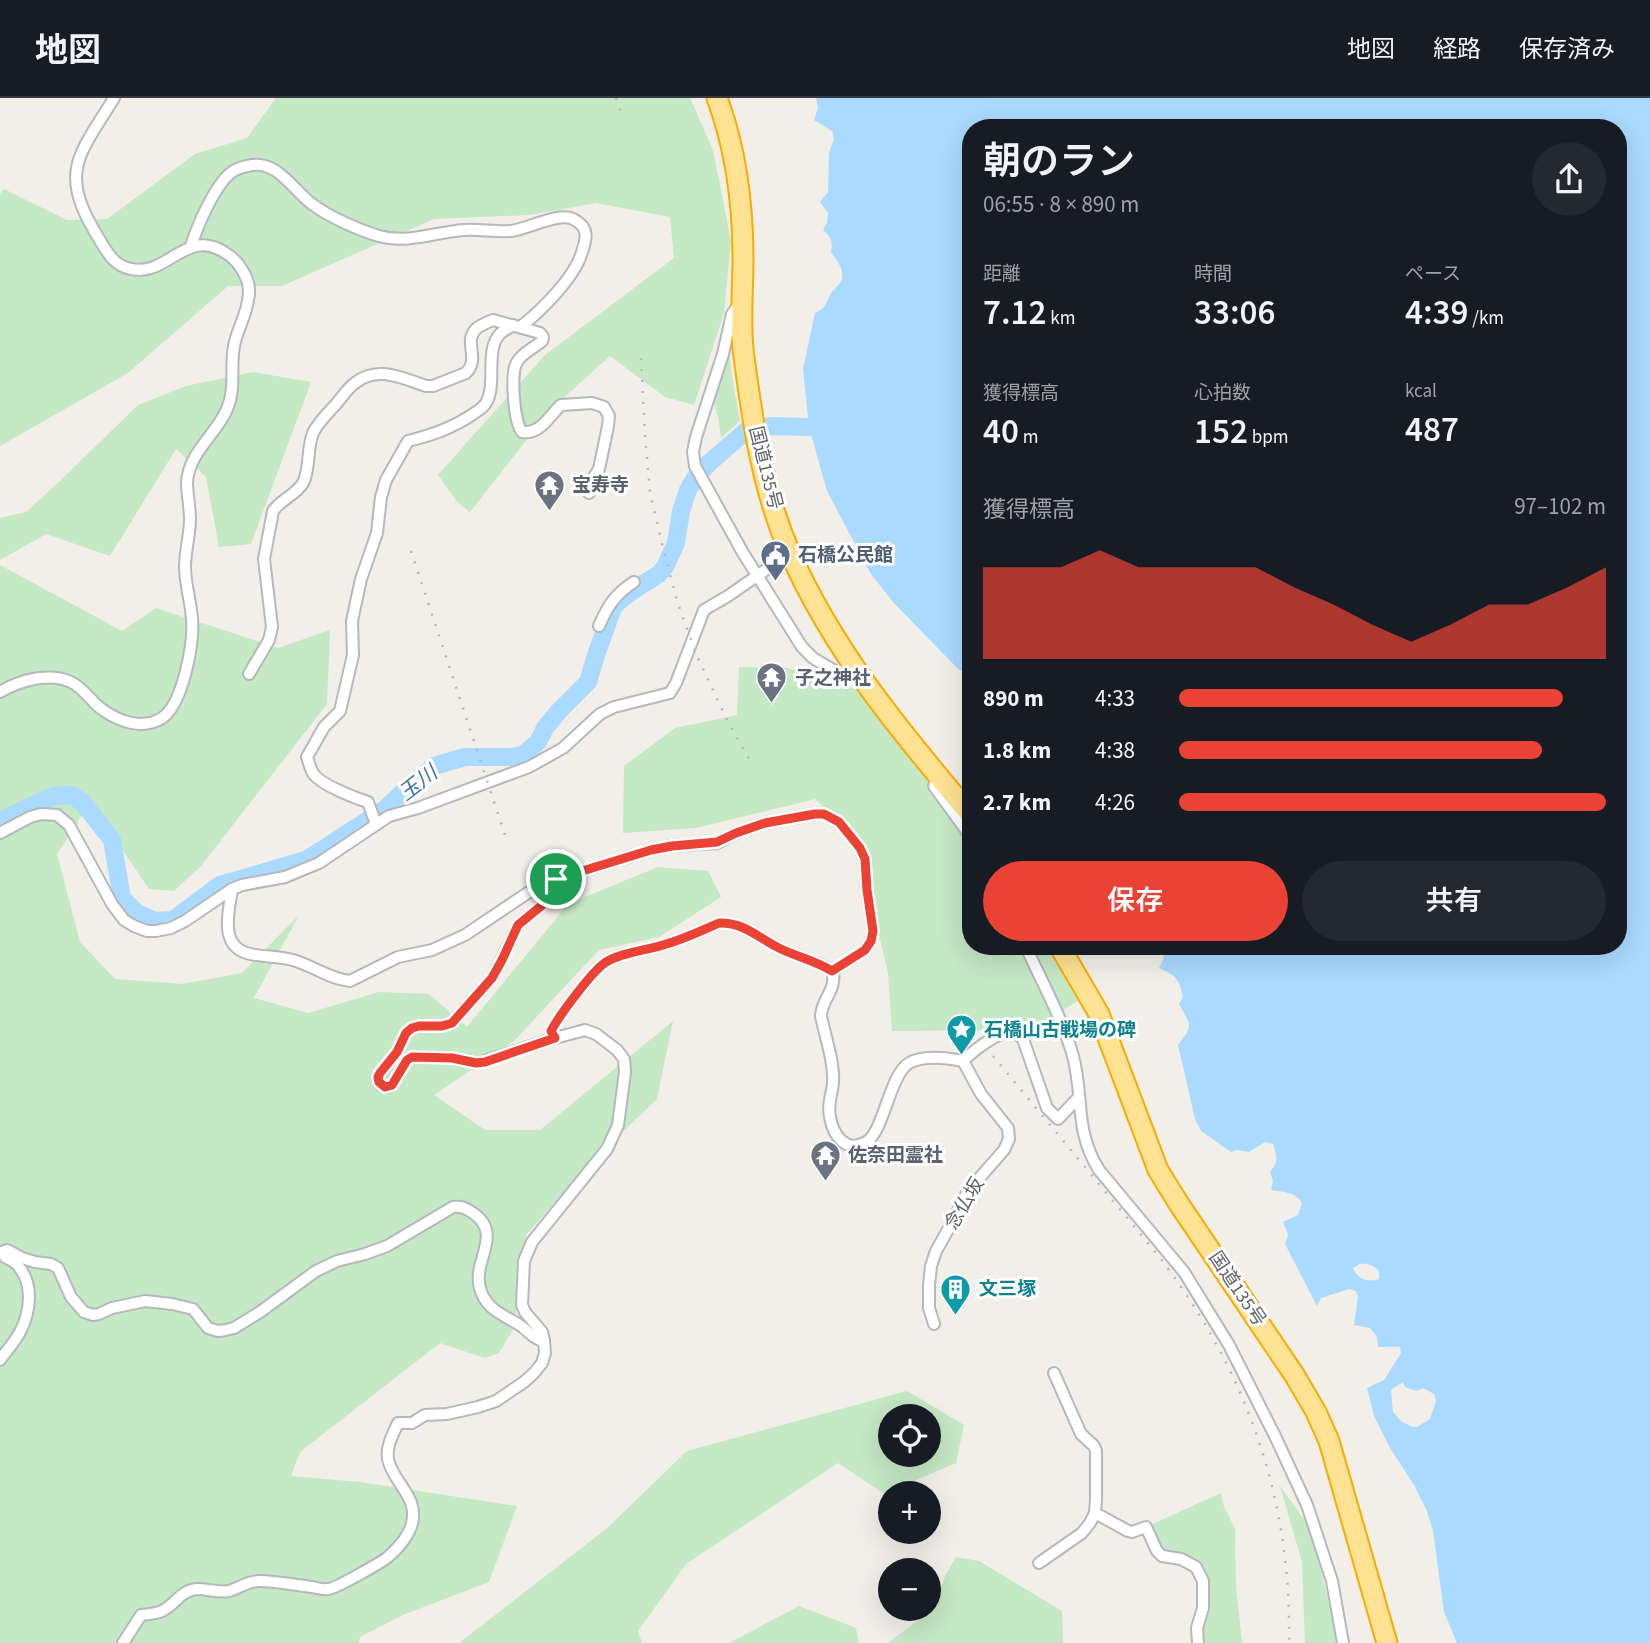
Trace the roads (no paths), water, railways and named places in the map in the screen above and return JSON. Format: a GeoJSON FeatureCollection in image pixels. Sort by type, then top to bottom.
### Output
{"type":"FeatureCollection","features":[{"type":"Feature","properties":{"kind":"highway","name":"国道135号"},"geometry":{"type":"LineString","coordinates":[[706,98],[738,187]]}},
{"type":"Feature","properties":{"kind":"highway"},"geometry":{"type":"LineString","coordinates":[[712,98],[731,146]]}},
{"type":"Feature","properties":{"kind":"highway","name":"国道135号"},"geometry":{"type":"LineString","coordinates":[[718,98],[731,146],[738,187],[742,239],[743,347],[751,412],[765,479],[776,515],[788,548],[820,611],[863,679],[894,723],[962,805]]}},
{"type":"Feature","properties":{"kind":"highway","name":"国道135号"},"geometry":{"type":"LineString","coordinates":[[1065,955],[1099,1014],[1158,1170],[1295,1376],[1323,1426],[1337,1464],[1387,1643]]}},
{"type":"Feature","properties":{"kind":"street"},"geometry":{"type":"LineString","coordinates":[[0,692],[41,677],[71,682],[102,710],[126,722],[150,723],[163,717],[172,707],[188,659],[193,632],[185,566],[190,526],[188,473],[195,455],[227,409],[231,395],[235,344],[247,309],[249,285],[238,263],[216,247],[191,246],[150,269],[133,270],[114,261],[107,253],[79,198],[76,183],[82,152],[114,98]]}},
{"type":"Feature","properties":{"kind":"street"},"geometry":{"type":"LineString","coordinates":[[191,246],[210,200],[226,178],[232,172],[255,164],[284,176],[311,203],[328,214],[382,237],[419,238],[467,230],[514,231],[564,216],[584,227],[586,235],[574,273],[531,319],[499,335],[494,345],[487,402],[456,425],[438,433],[408,440],[386,480],[377,533],[352,621],[353,654],[340,711],[324,727],[307,757],[313,774],[318,779],[351,797],[368,802],[376,824]]}},
{"type":"Feature","properties":{"kind":"street"},"geometry":{"type":"LineString","coordinates":[[743,301],[736,306],[732,314],[723,354],[696,437],[693,452],[695,466],[788,628],[807,653],[840,674],[863,679]]}},
{"type":"Feature","properties":{"kind":"street"},"geometry":{"type":"LineString","coordinates":[[249,674],[270,640],[272,627],[264,559],[273,511],[305,478],[314,432],[319,423],[354,383],[362,378],[388,373],[433,386],[466,373],[472,364],[470,343],[474,331],[493,320],[501,320],[540,333],[543,337],[539,343],[519,359],[515,366],[513,374],[517,422],[522,432],[530,433],[565,404],[592,402],[601,405],[609,416],[599,469],[592,480],[589,493]]}},
{"type":"Feature","properties":{"kind":"street"},"geometry":{"type":"LineString","coordinates":[[0,833],[30,817],[41,814],[57,815],[69,825],[117,913],[124,920],[141,929],[156,931],[171,928],[232,889],[285,877],[319,863],[389,816],[418,808],[529,766],[564,748],[600,714],[614,707],[670,694],[704,610],[757,576],[788,548]]}},
{"type":"Feature","properties":{"kind":"street"},"geometry":{"type":"LineString","coordinates":[[599,626],[613,599],[634,583]]}},
{"type":"Feature","properties":{"kind":"street"},"geometry":{"type":"LineString","coordinates":[[937,776],[934,786],[962,825]]}},
{"type":"Feature","properties":{"kind":"street"},"geometry":{"type":"LineString","coordinates":[[232,889],[227,926],[230,937],[240,951],[251,955],[283,957],[306,964],[342,981],[350,981],[398,957],[432,950],[465,935],[541,884],[651,850],[717,842],[765,823],[824,814],[839,822],[860,848],[865,859],[873,931],[865,950],[832,971]]}},
{"type":"Feature","properties":{"kind":"street"},"geometry":{"type":"LineString","coordinates":[[123,1643],[141,1615],[160,1612],[186,1592],[196,1589],[230,1591],[256,1581],[329,1589],[386,1559],[411,1528],[413,1513],[411,1502],[388,1459],[391,1436],[398,1423],[412,1423],[425,1415],[457,1411],[496,1401],[534,1373],[542,1363],[545,1353],[542,1332],[522,1305],[524,1261],[532,1242],[607,1149],[618,1125],[625,1072],[622,1055],[596,1034],[585,1030],[485,1062],[412,1057],[407,1060],[392,1085],[385,1087],[378,1077],[412,1028],[452,1023],[492,978],[518,925],[546,902],[556,879]]}},
{"type":"Feature","properties":{"kind":"street"},"geometry":{"type":"LineString","coordinates":[[555,1038],[551,1031],[557,1020],[606,962],[629,953],[663,946],[719,923],[728,923],[744,927],[777,948],[822,964],[832,971],[834,981],[821,1016],[833,1067],[830,1118],[836,1133],[845,1144],[853,1147],[874,1137],[900,1074],[908,1064],[934,1058],[963,1061],[1002,1033],[1013,1030],[1023,1039],[1047,1108],[1058,1119],[1079,1097]]}},
{"type":"Feature","properties":{"kind":"street"},"geometry":{"type":"LineString","coordinates":[[1030,955],[1067,1038],[1074,1060],[1082,1126],[1090,1155],[1099,1170],[1184,1272],[1220,1329],[1307,1505],[1332,1581],[1343,1643]]}},
{"type":"Feature","properties":{"kind":"street","name":"念仏坂"},"geometry":{"type":"LineString","coordinates":[[934,1324],[929,1308],[929,1285],[936,1251],[968,1191],[1004,1150],[1009,1139],[1008,1128],[981,1094],[963,1061]]}},
{"type":"Feature","properties":{"kind":"street"},"geometry":{"type":"LineString","coordinates":[[0,1253],[8,1250],[22,1258],[58,1268],[71,1297],[84,1312],[100,1314],[112,1308],[145,1301],[172,1304],[193,1309],[208,1328],[218,1331],[234,1328],[316,1271],[337,1261],[387,1246],[453,1207],[462,1206],[476,1214],[488,1237],[478,1280],[485,1300],[491,1308],[544,1341]]}},
{"type":"Feature","properties":{"kind":"street"},"geometry":{"type":"LineString","coordinates":[[0,1253],[21,1268],[29,1300],[20,1332],[0,1360]]}},
{"type":"Feature","properties":{"kind":"street"},"geometry":{"type":"LineString","coordinates":[[1039,1563],[1082,1533],[1095,1513],[1096,1451],[1081,1434],[1054,1373]]}},
{"type":"Feature","properties":{"kind":"street"},"geometry":{"type":"LineString","coordinates":[[1095,1513],[1128,1531],[1146,1527],[1162,1556],[1181,1559],[1196,1567],[1203,1581],[1204,1593],[1197,1628],[1198,1643]]}},
{"type":"Feature","properties":{"kind":"water"},"geometry":{"type":"Polygon","coordinates":[[[816,98],[1650,98],[1650,1643],[1457,1643],[1444,1612],[1433,1531],[1427,1511],[1374,1416],[1367,1388],[1384,1380],[1401,1353],[1400,1347],[1378,1347],[1377,1337],[1370,1328],[1354,1325],[1358,1296],[1356,1291],[1349,1289],[1321,1298],[1317,1306],[1285,1244],[1288,1235],[1283,1222],[1298,1215],[1302,1203],[1293,1195],[1271,1190],[1273,1181],[1270,1172],[1276,1159],[1273,1144],[1265,1142],[1249,1152],[1231,1152],[1201,1131],[1195,1119],[1178,1045],[1189,1029],[1179,1004],[1183,997],[1182,991],[1176,978],[1159,968],[1163,955],[1627,955],[1627,119],[962,119],[962,670],[959,670],[893,602],[871,574],[827,491],[809,427],[803,369],[815,313],[824,307],[842,279],[840,267],[831,252],[831,239],[823,230],[828,213],[820,202],[828,192],[829,153],[834,139],[832,131],[814,120],[818,108],[816,98]],[[1365,1264],[1353,1268],[1355,1272],[1363,1279],[1379,1279],[1379,1271],[1365,1264]],[[1403,1382],[1391,1390],[1393,1412],[1402,1422],[1417,1427],[1430,1419],[1436,1401],[1434,1394],[1423,1388],[1416,1391],[1405,1387],[1403,1382]]]}},
{"type":"Feature","properties":{"kind":"waterway","name":"玉川"},"geometry":{"type":"LineString","coordinates":[[0,822],[54,796],[72,795],[83,803],[112,840],[122,898],[137,913],[155,921],[173,920],[220,885],[306,860],[385,809],[434,766],[465,757],[523,755],[538,742],[559,711],[588,682],[613,608],[665,567],[676,543],[681,511],[688,490],[695,478],[746,431],[771,426],[809,427]]}},
{"type":"Feature","properties":{"kind":"railway"},"geometry":{"type":"LineString","coordinates":[[616,98],[621,113]]}},
{"type":"Feature","properties":{"kind":"railway"},"geometry":{"type":"LineString","coordinates":[[641,358],[650,492],[678,604],[697,656],[727,720],[751,762]]}},
{"type":"Feature","properties":{"kind":"railway"},"geometry":{"type":"LineString","coordinates":[[411,551],[507,841]]}},
{"type":"Feature","properties":{"kind":"railway"},"geometry":{"type":"LineString","coordinates":[[993,1056],[1157,1254],[1216,1343],[1239,1389],[1258,1437],[1272,1487],[1282,1537],[1288,1589],[1289,1643]]}},
{"type":"Feature","properties":{"kind":"place","name":"宝寿寺"},"geometry":{"type":"Point","coordinates":[549,512]}},
{"type":"Feature","properties":{"kind":"place","name":"石橋公民館"},"geometry":{"type":"Point","coordinates":[775,582]}},
{"type":"Feature","properties":{"kind":"place","name":"子之神社"},"geometry":{"type":"Point","coordinates":[772,705]}},
{"type":"Feature","properties":{"kind":"place","name":"石橋山古戦場の碑"},"geometry":{"type":"Point","coordinates":[961,1057]}},
{"type":"Feature","properties":{"kind":"place","name":"佐奈田霊社"},"geometry":{"type":"Point","coordinates":[825,1182]}},
{"type":"Feature","properties":{"kind":"place","name":"文三塚"},"geometry":{"type":"Point","coordinates":[956,1316]}}]}
